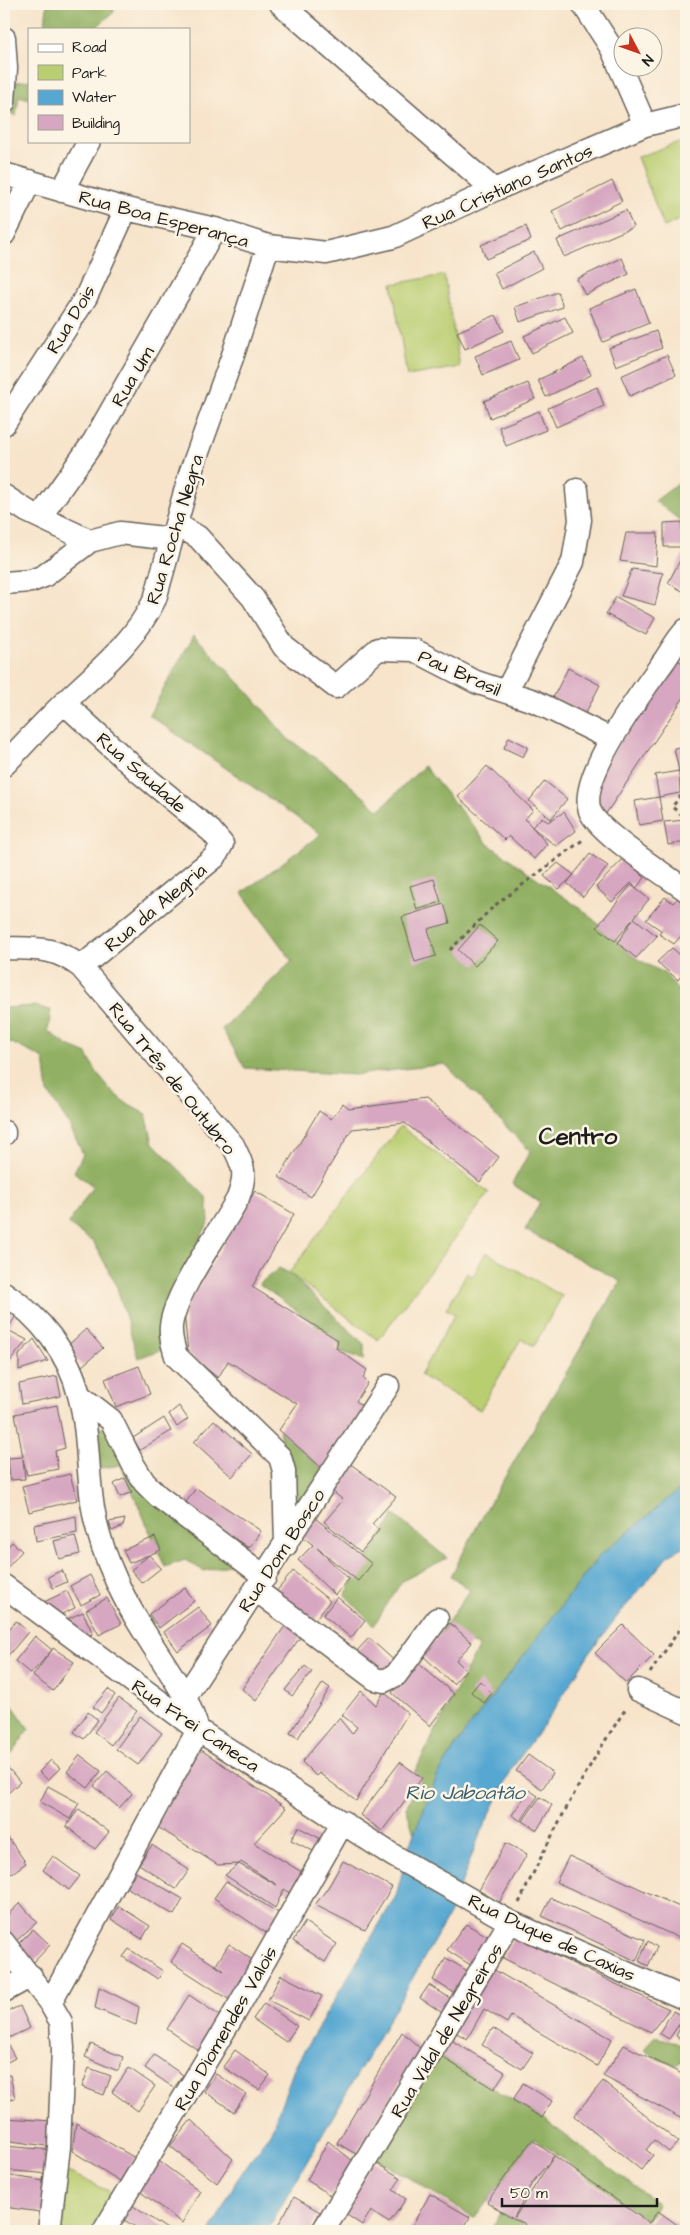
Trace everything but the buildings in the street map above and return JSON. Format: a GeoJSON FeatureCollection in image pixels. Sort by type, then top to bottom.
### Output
{"type":"FeatureCollection","features":[{"type":"Feature","properties":{"kind":"street"},"geometry":{"type":"LineString","coordinates":[[281,4],[494,190]]}},
{"type":"Feature","properties":{"kind":"street"},"geometry":{"type":"LineString","coordinates":[[583,4],[612,49],[645,125]]}},
{"type":"Feature","properties":{"kind":"street"},"geometry":{"type":"LineString","coordinates":[[4,38],[6,68],[4,102]]}},
{"type":"Feature","properties":{"kind":"street","name":"Rua Cristiano Santos"},"geometry":{"type":"LineString","coordinates":[[326,252],[393,236],[645,125],[686,114]]}},
{"type":"Feature","properties":{"kind":"street"},"geometry":{"type":"LineString","coordinates":[[62,191],[88,142]]}},
{"type":"Feature","properties":{"kind":"street","name":"Rua Boa Esperança"},"geometry":{"type":"LineString","coordinates":[[4,174],[126,209],[215,229],[268,246],[326,252]]}},
{"type":"Feature","properties":{"kind":"street"},"geometry":{"type":"LineString","coordinates":[[4,234],[30,181]]}},
{"type":"Feature","properties":{"kind":"street","name":"Rua Dois"},"geometry":{"type":"LineString","coordinates":[[4,424],[86,296],[126,209]]}},
{"type":"Feature","properties":{"kind":"street","name":"Rua Um"},"geometry":{"type":"LineString","coordinates":[[40,517],[99,434],[215,229]]}},
{"type":"Feature","properties":{"kind":"street","name":"Rua Rocha Negra"},"geometry":{"type":"LineString","coordinates":[[4,765],[64,703],[104,666],[136,632],[147,615],[155,599],[190,474],[233,355],[268,246]]}},
{"type":"Feature","properties":{"kind":"street"},"geometry":{"type":"LineString","coordinates":[[506,692],[573,562],[580,520],[577,490]]}},
{"type":"Feature","properties":{"kind":"street"},"geometry":{"type":"LineString","coordinates":[[4,496],[40,517],[90,541]]}},
{"type":"Feature","properties":{"kind":"street"},"geometry":{"type":"LineString","coordinates":[[4,583],[31,581],[44,576],[90,541],[120,533],[174,531]]}},
{"type":"Feature","properties":{"kind":"street","name":"Pau Brasil"},"geometry":{"type":"LineString","coordinates":[[174,531],[198,537],[253,598],[284,647],[336,687],[378,649],[414,650],[476,682],[534,701],[611,739]]}},
{"type":"Feature","properties":{"kind":"street"},"geometry":{"type":"LineString","coordinates":[[686,630],[642,691],[611,739],[598,766],[588,794],[590,811],[600,826],[686,890]]}},
{"type":"Feature","properties":{"kind":"street","name":"Rua Saudade"},"geometry":{"type":"LineString","coordinates":[[64,703],[138,771],[221,841]]}},
{"type":"Feature","properties":{"kind":"street","name":"Rua da Alegria"},"geometry":{"type":"LineString","coordinates":[[81,967],[215,856],[221,848],[221,841]]}},
{"type":"Feature","properties":{"kind":"street","name":"Rua Três de Outubro"},"geometry":{"type":"LineString","coordinates":[[4,948],[51,950],[68,957],[81,967],[233,1145],[243,1166],[245,1180],[238,1198],[177,1304],[171,1326],[171,1341],[176,1356],[280,1457],[284,1471],[286,1545]]}},
{"type":"Feature","properties":{"kind":"street"},"geometry":{"type":"LineString","coordinates":[[4,1294],[27,1312],[51,1336],[71,1370],[80,1396],[93,1510],[103,1545],[117,1582],[143,1629],[181,1706]]}},
{"type":"Feature","properties":{"kind":"street","name":"Rua Dom Bosco"},"geometry":{"type":"LineString","coordinates":[[181,1706],[388,1386]]}},
{"type":"Feature","properties":{"kind":"street"},"geometry":{"type":"LineString","coordinates":[[80,1396],[111,1420],[144,1482],[158,1496],[375,1679],[384,1681],[396,1675],[437,1619]]}},
{"type":"Feature","properties":{"kind":"street","name":"Rua Frei Caneca"},"geometry":{"type":"LineString","coordinates":[[4,1586],[181,1706],[198,1730],[394,1856]]}},
{"type":"Feature","properties":{"kind":"street"},"geometry":{"type":"LineString","coordinates":[[638,1690],[686,1712]]}},
{"type":"Feature","properties":{"kind":"street"},"geometry":{"type":"LineString","coordinates":[[50,2003],[198,1730]]}},
{"type":"Feature","properties":{"kind":"street","name":"Rua Diomendes Valois"},"geometry":{"type":"LineString","coordinates":[[104,2231],[237,2009],[343,1822]]}},
{"type":"Feature","properties":{"kind":"street","name":"Rua Duque de Caxias"},"geometry":{"type":"LineString","coordinates":[[394,1856],[510,1922],[686,1998]]}},
{"type":"Feature","properties":{"kind":"street","name":"Rua Vidal de Negreiros"},"geometry":{"type":"LineString","coordinates":[[323,2231],[510,1922]]}},
{"type":"Feature","properties":{"kind":"street"},"geometry":{"type":"LineString","coordinates":[[4,1943],[31,1976],[61,2022],[63,2048],[59,2147],[49,2231]]}},
{"type":"Feature","properties":{"kind":"street"},"geometry":{"type":"LineString","coordinates":[[4,1991],[31,1976]]}},
{"type":"Feature","properties":{"kind":"path"},"geometry":{"type":"LineString","coordinates":[[686,789],[672,807],[686,818]]}},
{"type":"Feature","properties":{"kind":"path"},"geometry":{"type":"LineString","coordinates":[[450,950],[494,906],[600,826]]}},
{"type":"Feature","properties":{"kind":"path","name":"Rua Vidal de Negreiros"},"geometry":{"type":"LineString","coordinates":[[510,1922],[549,1840],[606,1738],[686,1620]]}},
{"type":"Feature","properties":{"kind":"green space"},"geometry":{"type":"Polygon","coordinates":[[[47,4],[113,4],[114,12],[95,28],[45,28],[47,4]]]}},
{"type":"Feature","properties":{"kind":"green space"},"geometry":{"type":"Polygon","coordinates":[[[28,80],[28,99],[19,96],[16,116],[6,111],[9,83],[28,80]]]}},
{"type":"Feature","properties":{"kind":"green space"},"geometry":{"type":"Polygon","coordinates":[[[686,140],[686,203],[683,211],[685,217],[664,227],[637,157],[686,140]]]}},
{"type":"Feature","properties":{"kind":"green space"},"geometry":{"type":"Polygon","coordinates":[[[444,275],[460,367],[407,376],[392,284],[444,275]]]}},
{"type":"Feature","properties":{"kind":"green space"},"geometry":{"type":"Polygon","coordinates":[[[680,482],[686,487],[686,550],[682,547],[682,522],[655,501],[680,482]]]}},
{"type":"Feature","properties":{"kind":"green space"},"geometry":{"type":"Polygon","coordinates":[[[194,635],[251,695],[288,739],[328,766],[379,810],[424,766],[488,844],[584,911],[636,958],[665,974],[686,1001],[686,1484],[600,1555],[463,1735],[437,1776],[414,1834],[406,1807],[422,1779],[414,1773],[479,1646],[439,1635],[470,1590],[451,1576],[485,1511],[620,1281],[525,1230],[540,1202],[512,1184],[530,1151],[445,1064],[354,1075],[245,1068],[222,1029],[292,961],[242,893],[321,834],[149,715],[194,635]]]}},
{"type":"Feature","properties":{"kind":"green space"},"geometry":{"type":"Polygon","coordinates":[[[34,1006],[51,1010],[48,1031],[68,1046],[87,1054],[110,1090],[126,1103],[146,1114],[153,1143],[207,1198],[209,1221],[169,1301],[164,1349],[138,1358],[116,1284],[94,1243],[68,1224],[93,1186],[74,1172],[83,1154],[69,1125],[48,1092],[44,1059],[12,1043],[4,1043],[4,1008],[34,1006]]]}},
{"type":"Feature","properties":{"kind":"green space"},"geometry":{"type":"Polygon","coordinates":[[[400,1126],[489,1193],[378,1340],[289,1273],[400,1126]]]}},
{"type":"Feature","properties":{"kind":"green space"},"geometry":{"type":"Polygon","coordinates":[[[486,1252],[562,1296],[534,1346],[521,1339],[480,1410],[420,1375],[455,1314],[446,1309],[467,1273],[473,1276],[486,1252]]]}},
{"type":"Feature","properties":{"kind":"green space"},"geometry":{"type":"Polygon","coordinates":[[[279,1268],[289,1273],[364,1344],[364,1360],[340,1351],[338,1340],[259,1284],[279,1268]]]}},
{"type":"Feature","properties":{"kind":"green space"},"geometry":{"type":"Polygon","coordinates":[[[90,1424],[107,1429],[232,1564],[204,1571],[185,1560],[165,1567],[121,1465],[94,1469],[90,1424]]]}},
{"type":"Feature","properties":{"kind":"green space"},"geometry":{"type":"Polygon","coordinates":[[[279,1430],[326,1472],[290,1517],[286,1464],[279,1430]]]}},
{"type":"Feature","properties":{"kind":"green space"},"geometry":{"type":"Polygon","coordinates":[[[394,1515],[447,1558],[402,1581],[374,1625],[345,1595],[394,1515]]]}},
{"type":"Feature","properties":{"kind":"green space"},"geometry":{"type":"Polygon","coordinates":[[[4,1693],[29,1729],[8,1759],[4,1754],[4,1693]]]}},
{"type":"Feature","properties":{"kind":"green space"},"geometry":{"type":"Polygon","coordinates":[[[655,2037],[677,2042],[686,2051],[686,2058],[676,2065],[656,2058],[644,2049],[655,2037]]]}},
{"type":"Feature","properties":{"kind":"green space"},"geometry":{"type":"Polygon","coordinates":[[[437,2054],[542,2118],[658,2204],[647,2220],[534,2138],[475,2218],[374,2157],[437,2054]]]}},
{"type":"Feature","properties":{"kind":"green space"},"geometry":{"type":"Polygon","coordinates":[[[66,2171],[117,2195],[96,2231],[46,2231],[66,2171]]]}},
{"type":"Feature","properties":{"kind":"green space"},"geometry":{"type":"Polygon","coordinates":[[[500,2213],[521,2222],[524,2231],[491,2231],[500,2213]]]}},
{"type":"Feature","properties":{"kind":"water","name":"Rio Jaboatão"},"geometry":{"type":"Polygon","coordinates":[[[686,1484],[686,1546],[670,1554],[620,1613],[590,1652],[550,1716],[513,1767],[480,1834],[450,1913],[267,2231],[211,2231],[235,2183],[272,2129],[295,2066],[396,1896],[409,1846],[437,1776],[463,1735],[600,1555],[686,1484]]]}},
{"type":"Feature","properties":{"kind":"district","name":"Centro"},"geometry":{"type":"Point","coordinates":[578,1136]}}]}
